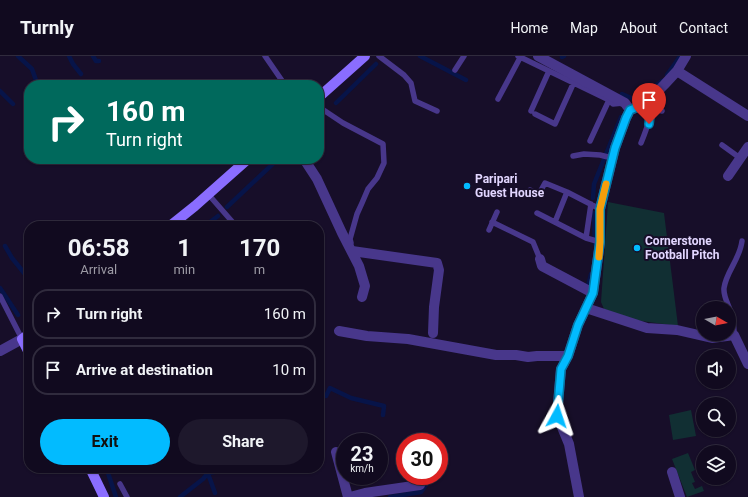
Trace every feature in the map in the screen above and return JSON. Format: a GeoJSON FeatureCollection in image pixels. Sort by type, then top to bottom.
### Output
{"type":"FeatureCollection","features":[{"type":"Feature","properties":{"kind":"street"},"geometry":{"type":"LineString","coordinates":[[324,93],[365,56]]}},
{"type":"Feature","properties":{"kind":"street"},"geometry":{"type":"LineString","coordinates":[[538,56],[628,106],[650,104],[677,71],[686,56]]}},
{"type":"Feature","properties":{"kind":"street"},"geometry":{"type":"LineString","coordinates":[[677,71],[748,116]]}},
{"type":"Feature","properties":{"kind":"street"},"geometry":{"type":"LineString","coordinates":[[579,497],[568,444],[557,416],[561,369],[568,356],[572,340],[593,293],[600,242],[595,206],[628,106]]}},
{"type":"Feature","properties":{"kind":"street"},"geometry":{"type":"LineString","coordinates":[[728,176],[748,147]]}},
{"type":"Feature","properties":{"kind":"street"},"geometry":{"type":"LineString","coordinates":[[176,221],[242,164]]}},
{"type":"Feature","properties":{"kind":"street"},"geometry":{"type":"LineString","coordinates":[[307,164],[317,179],[342,233],[354,251],[365,286],[362,297]]}},
{"type":"Feature","properties":{"kind":"street"},"geometry":{"type":"LineString","coordinates":[[354,251],[437,263],[439,270],[434,307],[433,333]]}},
{"type":"Feature","properties":{"kind":"street"},"geometry":{"type":"LineString","coordinates":[[540,259],[542,266],[593,293]]}},
{"type":"Feature","properties":{"kind":"street"},"geometry":{"type":"LineString","coordinates":[[586,308],[647,328],[677,330],[696,334]]}},
{"type":"Feature","properties":{"kind":"street"},"geometry":{"type":"LineString","coordinates":[[339,331],[367,336],[408,340],[496,355],[516,355],[528,357],[568,356]]}},
{"type":"Feature","properties":{"kind":"street"},"geometry":{"type":"LineString","coordinates":[[0,351],[24,337]]}},
{"type":"Feature","properties":{"kind":"street"},"geometry":{"type":"LineString","coordinates":[[736,339],[747,361]]}},
{"type":"Feature","properties":{"kind":"street"},"geometry":{"type":"LineString","coordinates":[[672,472],[680,497]]}},
{"type":"Feature","properties":{"kind":"street"},"geometry":{"type":"LineString","coordinates":[[95,473],[104,497]]}},
{"type":"Feature","properties":{"kind":"street"},"geometry":{"type":"LineString","coordinates":[[346,485],[349,497],[365,493],[420,485]]}},
{"type":"Feature","properties":{"kind":"lane"},"geometry":{"type":"LineString","coordinates":[[265,56],[282,80]]}},
{"type":"Feature","properties":{"kind":"lane"},"geometry":{"type":"LineString","coordinates":[[379,56],[404,75],[411,83],[415,101],[437,111]]}},
{"type":"Feature","properties":{"kind":"lane"},"geometry":{"type":"LineString","coordinates":[[455,70],[464,56]]}},
{"type":"Feature","properties":{"kind":"lane"},"geometry":{"type":"LineString","coordinates":[[498,99],[520,56],[609,100],[613,104],[628,106]]}},
{"type":"Feature","properties":{"kind":"lane"},"geometry":{"type":"LineString","coordinates":[[549,71],[533,112],[555,124],[574,82]]}},
{"type":"Feature","properties":{"kind":"lane"},"geometry":{"type":"LineString","coordinates":[[590,141],[609,100]]}},
{"type":"Feature","properties":{"kind":"lane"},"geometry":{"type":"LineString","coordinates":[[650,104],[662,112]]}},
{"type":"Feature","properties":{"kind":"lane"},"geometry":{"type":"LineString","coordinates":[[641,143],[649,124],[650,104]]}},
{"type":"Feature","properties":{"kind":"lane"},"geometry":{"type":"LineString","coordinates":[[324,110],[343,123],[383,144],[384,163],[378,178],[368,188],[357,214],[350,239],[354,251]]}},
{"type":"Feature","properties":{"kind":"lane"},"geometry":{"type":"LineString","coordinates":[[722,145],[740,158]]}},
{"type":"Feature","properties":{"kind":"lane"},"geometry":{"type":"LineString","coordinates":[[573,156],[584,154],[600,155],[612,158]]}},
{"type":"Feature","properties":{"kind":"lane"},"geometry":{"type":"LineString","coordinates":[[530,190],[540,192],[545,183],[595,206],[586,238]]}},
{"type":"Feature","properties":{"kind":"lane"},"geometry":{"type":"LineString","coordinates":[[555,222],[567,192]]}},
{"type":"Feature","properties":{"kind":"lane"},"geometry":{"type":"LineString","coordinates":[[208,194],[232,221]]}},
{"type":"Feature","properties":{"kind":"lane"},"geometry":{"type":"LineString","coordinates":[[489,230],[497,212]]}},
{"type":"Feature","properties":{"kind":"lane"},"geometry":{"type":"LineString","coordinates":[[537,212],[586,238],[600,242]]}},
{"type":"Feature","properties":{"kind":"lane"},"geometry":{"type":"LineString","coordinates":[[492,222],[533,242],[540,259]]}},
{"type":"Feature","properties":{"kind":"lane"},"geometry":{"type":"LineString","coordinates":[[727,301],[724,290],[726,280],[737,259],[742,241]]}},
{"type":"Feature","properties":{"kind":"lane"},"geometry":{"type":"LineString","coordinates":[[0,296],[24,334]]}},
{"type":"Feature","properties":{"kind":"lane"},"geometry":{"type":"LineString","coordinates":[[120,484],[127,497]]}},
{"type":"Feature","properties":{"kind":"green space","name":"Cornerstone Football Pitch"},"geometry":{"type":"Polygon","coordinates":[[[608,202],[664,213],[678,326],[634,320],[604,309],[601,302],[608,202]]]}},
{"type":"Feature","properties":{"kind":"green space"},"geometry":{"type":"Polygon","coordinates":[[[691,410],[696,436],[673,440],[669,415],[691,410]]]}},
{"type":"Feature","properties":{"kind":"green space"},"geometry":{"type":"Polygon","coordinates":[[[688,453],[695,470],[691,472],[695,482],[692,483],[695,489],[702,486],[704,491],[687,497],[672,459],[688,453]]]}},
{"type":"Feature","properties":{"kind":"waterway"},"geometry":{"type":"LineString","coordinates":[[18,56],[32,69],[36,80]]}},
{"type":"Feature","properties":{"kind":"waterway"},"geometry":{"type":"LineString","coordinates":[[69,56],[81,74]]}},
{"type":"Feature","properties":{"kind":"waterway"},"geometry":{"type":"LineString","coordinates":[[93,56],[96,61],[99,61]]}},
{"type":"Feature","properties":{"kind":"waterway"},"geometry":{"type":"LineString","coordinates":[[420,56],[466,80]]}},
{"type":"Feature","properties":{"kind":"waterway"},"geometry":{"type":"LineString","coordinates":[[667,75],[679,58]]}},
{"type":"Feature","properties":{"kind":"waterway"},"geometry":{"type":"LineString","coordinates":[[336,103],[376,64]]}},
{"type":"Feature","properties":{"kind":"waterway"},"geometry":{"type":"LineString","coordinates":[[622,94],[636,100],[662,81]]}},
{"type":"Feature","properties":{"kind":"waterway"},"geometry":{"type":"LineString","coordinates":[[0,91],[13,104]]}},
{"type":"Feature","properties":{"kind":"waterway"},"geometry":{"type":"LineString","coordinates":[[593,198],[594,184],[621,117]]}},
{"type":"Feature","properties":{"kind":"waterway"},"geometry":{"type":"LineString","coordinates":[[227,207],[273,164]]}},
{"type":"Feature","properties":{"kind":"waterway"},"geometry":{"type":"LineString","coordinates":[[594,213],[595,244]]}},
{"type":"Feature","properties":{"kind":"waterway"},"geometry":{"type":"LineString","coordinates":[[212,221],[218,216]]}},
{"type":"Feature","properties":{"kind":"waterway"},"geometry":{"type":"LineString","coordinates":[[5,246],[12,258],[24,273]]}},
{"type":"Feature","properties":{"kind":"waterway"},"geometry":{"type":"LineString","coordinates":[[588,286],[591,274]]}},
{"type":"Feature","properties":{"kind":"waterway"},"geometry":{"type":"LineString","coordinates":[[0,288],[18,315]]}},
{"type":"Feature","properties":{"kind":"waterway"},"geometry":{"type":"LineString","coordinates":[[324,395],[326,396],[330,388],[351,398],[384,406],[383,415]]}},
{"type":"Feature","properties":{"kind":"waterway"},"geometry":{"type":"LineString","coordinates":[[108,473],[116,497]]}},
{"type":"Feature","properties":{"kind":"waterway"},"geometry":{"type":"LineString","coordinates":[[208,473],[215,493]]}},
{"type":"Feature","properties":{"kind":"waterway"},"geometry":{"type":"LineString","coordinates":[[180,497],[203,479],[208,473]]}},
{"type":"Feature","properties":{"kind":"waterway"},"geometry":{"type":"LineString","coordinates":[[390,497],[421,492],[426,485]]}},
{"type":"Feature","properties":{"kind":"slow traffic"},"geometry":{"type":"LineString","coordinates":[[599,257],[600,209],[606,184]]}},
{"type":"Feature","properties":{"kind":"place","name":"Paripari Guest House"},"geometry":{"type":"Point","coordinates":[467,186]}},
{"type":"Feature","properties":{"kind":"place","name":"Cornerstone Football Pitch"},"geometry":{"type":"Point","coordinates":[637,248]}},
{"type":"Feature","properties":{"kind":"route"},"geometry":{"type":"LineString","coordinates":[[557,416],[561,369],[568,356],[572,340],[593,293],[599,254],[600,209],[615,148],[630,110],[640,106],[650,99],[651,108],[649,124]]}}]}
